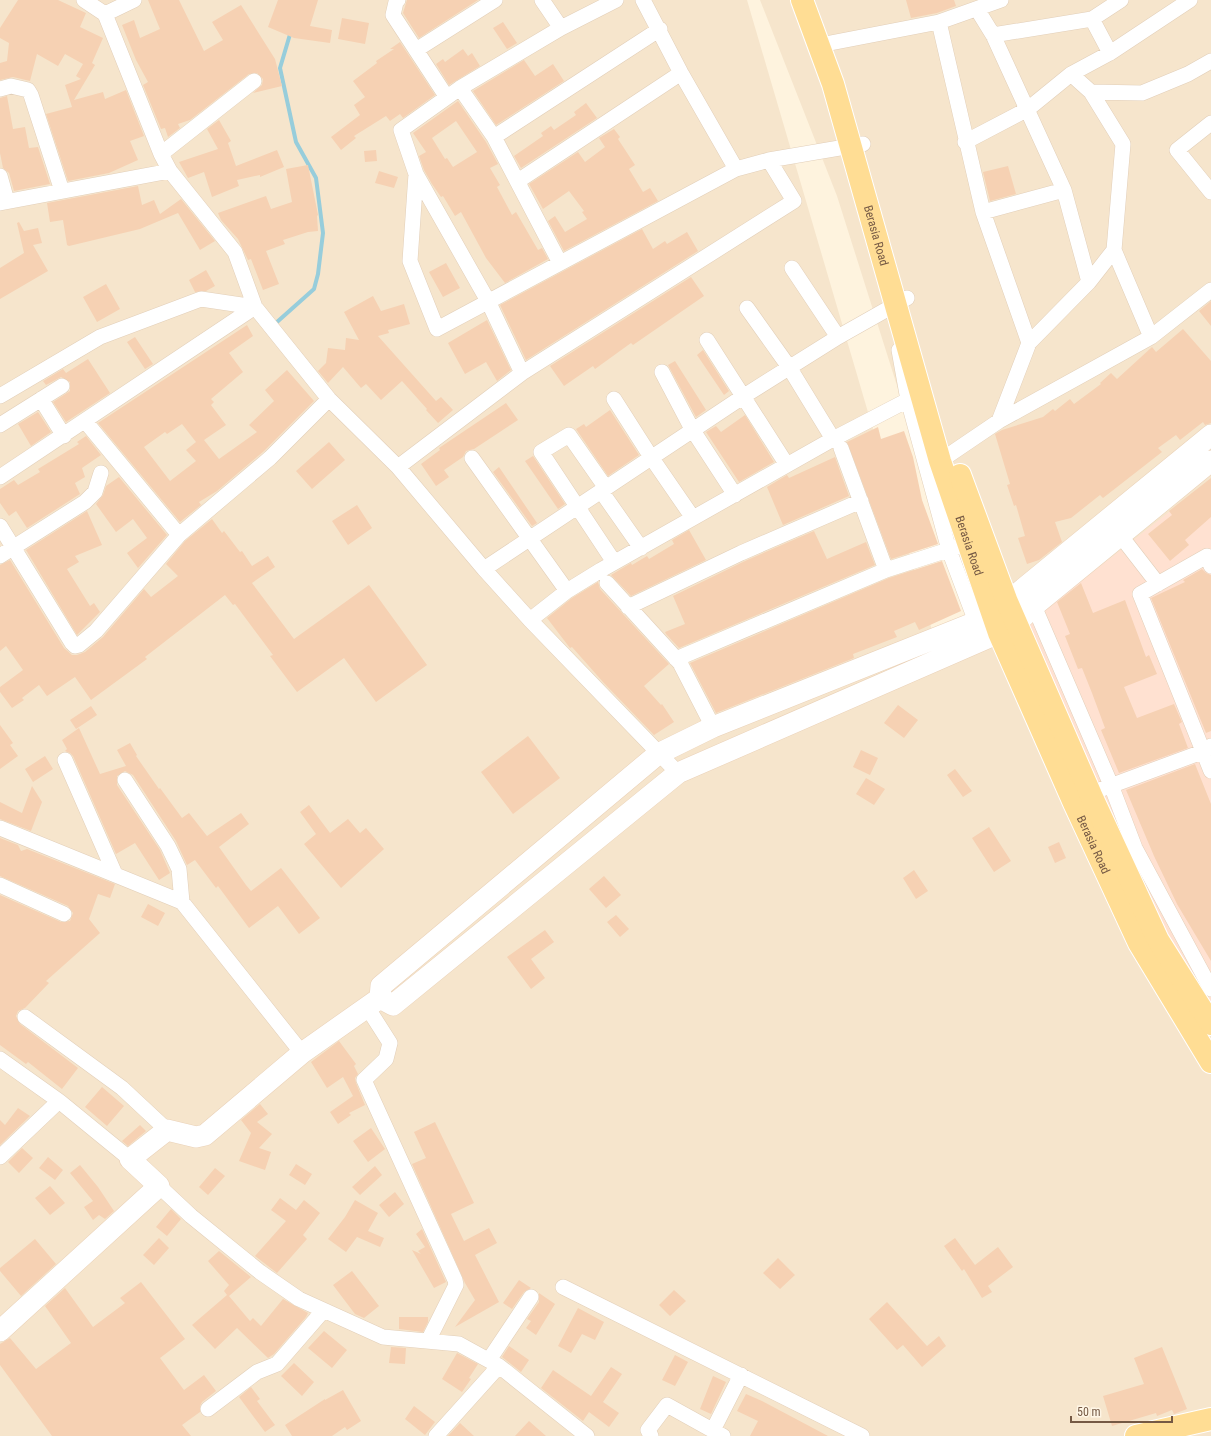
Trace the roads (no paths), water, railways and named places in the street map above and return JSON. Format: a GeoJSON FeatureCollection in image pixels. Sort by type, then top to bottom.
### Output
{"type":"FeatureCollection","features":[{"type":"Feature","properties":{"kind":"main road","name":"Berasia Road"},"geometry":{"type":"LineString","coordinates":[[802,0],[826,44]]}},
{"type":"Feature","properties":{"kind":"main road","name":"Berasia Road"},"geometry":{"type":"LineString","coordinates":[[816,0],[826,44],[857,144],[898,303],[946,457],[967,544],[991,612],[1008,628],[1091,795],[1158,940],[1211,1024]]}},
{"type":"Feature","properties":{"kind":"main road","name":"Berasia Road"},"geometry":{"type":"LineString","coordinates":[[1008,628],[1074,803],[1139,943],[1211,1062]]}},
{"type":"Feature","properties":{"kind":"main road"},"geometry":{"type":"LineString","coordinates":[[1136,1436],[1211,1419]]}},
{"type":"Feature","properties":{"kind":"street"},"geometry":{"type":"LineString","coordinates":[[84,0],[105,14],[161,154],[170,171],[235,252],[255,307],[329,399],[398,467],[484,569],[530,620],[678,773]]}},
{"type":"Feature","properties":{"kind":"street"},"geometry":{"type":"LineString","coordinates":[[105,14],[134,0]]}},
{"type":"Feature","properties":{"kind":"street"},"geometry":{"type":"LineString","coordinates":[[398,0],[396,2],[393,15],[446,96]]}},
{"type":"Feature","properties":{"kind":"street"},"geometry":{"type":"LineString","coordinates":[[416,50],[495,0]]}},
{"type":"Feature","properties":{"kind":"street"},"geometry":{"type":"LineString","coordinates":[[542,0],[561,28]]}},
{"type":"Feature","properties":{"kind":"street"},"geometry":{"type":"LineString","coordinates":[[522,373],[488,301],[416,174],[401,130],[446,96],[561,28],[616,0]]}},
{"type":"Feature","properties":{"kind":"street"},"geometry":{"type":"LineString","coordinates":[[643,0],[736,169]]}},
{"type":"Feature","properties":{"kind":"street"},"geometry":{"type":"LineString","coordinates":[[826,44],[939,22],[1001,0]]}},
{"type":"Feature","properties":{"kind":"street"},"geometry":{"type":"LineString","coordinates":[[993,35],[1092,19],[1121,0]]}},
{"type":"Feature","properties":{"kind":"street"},"geometry":{"type":"LineString","coordinates":[[965,142],[1028,109],[1071,74],[1110,52],[1190,0]]}},
{"type":"Feature","properties":{"kind":"street"},"geometry":{"type":"LineString","coordinates":[[977,9],[993,35],[1064,190],[1089,282]]}},
{"type":"Feature","properties":{"kind":"street"},"geometry":{"type":"LineString","coordinates":[[1092,19],[1110,52]]}},
{"type":"Feature","properties":{"kind":"street"},"geometry":{"type":"LineString","coordinates":[[939,22],[965,142],[983,212],[1030,343]]}},
{"type":"Feature","properties":{"kind":"street"},"geometry":{"type":"LineString","coordinates":[[494,137],[660,29]]}},
{"type":"Feature","properties":{"kind":"street"},"geometry":{"type":"LineString","coordinates":[[1091,92],[1142,93],[1188,74],[1211,61]]}},
{"type":"Feature","properties":{"kind":"street"},"geometry":{"type":"LineString","coordinates":[[518,181],[682,73]]}},
{"type":"Feature","properties":{"kind":"street"},"geometry":{"type":"LineString","coordinates":[[1071,74],[1091,92],[1123,144],[1114,250],[1151,337]]}},
{"type":"Feature","properties":{"kind":"street"},"geometry":{"type":"LineString","coordinates":[[161,154],[254,81]]}},
{"type":"Feature","properties":{"kind":"street"},"geometry":{"type":"LineString","coordinates":[[0,89],[11,86],[28,90],[32,95],[62,192]]}},
{"type":"Feature","properties":{"kind":"street"},"geometry":{"type":"LineString","coordinates":[[460,88],[494,137],[560,263]]}},
{"type":"Feature","properties":{"kind":"street"},"geometry":{"type":"LineString","coordinates":[[1211,123],[1177,150],[1211,192]]}},
{"type":"Feature","properties":{"kind":"street"},"geometry":{"type":"LineString","coordinates":[[416,174],[410,261],[437,329],[736,169],[769,160],[857,144]]}},
{"type":"Feature","properties":{"kind":"street"},"geometry":{"type":"LineString","coordinates":[[398,467],[522,373],[794,201],[769,160]]}},
{"type":"Feature","properties":{"kind":"street"},"geometry":{"type":"LineString","coordinates":[[0,176],[3,202],[170,171]]}},
{"type":"Feature","properties":{"kind":"street"},"geometry":{"type":"LineString","coordinates":[[983,212],[1064,190]]}},
{"type":"Feature","properties":{"kind":"street"},"geometry":{"type":"LineString","coordinates":[[999,421],[1030,343],[1089,282],[1114,250]]}},
{"type":"Feature","properties":{"kind":"street"},"geometry":{"type":"LineString","coordinates":[[792,268],[838,337]]}},
{"type":"Feature","properties":{"kind":"street"},"geometry":{"type":"LineString","coordinates":[[946,457],[999,421],[1151,337],[1211,290]]}},
{"type":"Feature","properties":{"kind":"street"},"geometry":{"type":"LineString","coordinates":[[0,396],[100,337],[201,299],[255,307]]}},
{"type":"Feature","properties":{"kind":"street"},"geometry":{"type":"LineString","coordinates":[[484,569],[692,429],[838,337],[898,303],[908,400],[967,544],[886,570],[676,659]]}},
{"type":"Feature","properties":{"kind":"street"},"geometry":{"type":"LineString","coordinates":[[0,477],[64,436],[255,307]]}},
{"type":"Feature","properties":{"kind":"street"},"geometry":{"type":"LineString","coordinates":[[747,308],[789,367],[837,443],[861,501],[886,570]]}},
{"type":"Feature","properties":{"kind":"street"},"geometry":{"type":"LineString","coordinates":[[707,340],[787,465]]}},
{"type":"Feature","properties":{"kind":"street"},"geometry":{"type":"LineString","coordinates":[[662,372],[692,429],[735,495]]}},
{"type":"Feature","properties":{"kind":"street"},"geometry":{"type":"LineString","coordinates":[[0,425],[62,386]]}},
{"type":"Feature","properties":{"kind":"street"},"geometry":{"type":"LineString","coordinates":[[41,399],[64,436]]}},
{"type":"Feature","properties":{"kind":"street"},"geometry":{"type":"LineString","coordinates":[[0,526],[75,646],[79,645],[96,631],[179,535],[270,458],[329,399]]}},
{"type":"Feature","properties":{"kind":"street"},"geometry":{"type":"LineString","coordinates":[[614,399],[651,458],[693,518]]}},
{"type":"Feature","properties":{"kind":"street"},"geometry":{"type":"LineString","coordinates":[[530,620],[567,591],[614,562],[787,465],[837,443],[908,400]]}},
{"type":"Feature","properties":{"kind":"street"},"geometry":{"type":"LineString","coordinates":[[85,421],[179,535]]}},
{"type":"Feature","properties":{"kind":"street"},"geometry":{"type":"LineString","coordinates":[[614,562],[542,452],[569,435],[641,548]]}},
{"type":"Feature","properties":{"kind":"street"},"geometry":{"type":"LineString","coordinates":[[373,1003],[393,1005],[678,773],[1008,628],[1120,535],[1211,435]]}},
{"type":"Feature","properties":{"kind":"street"},"geometry":{"type":"LineString","coordinates":[[472,458],[567,591]]}},
{"type":"Feature","properties":{"kind":"street"},"geometry":{"type":"LineString","coordinates":[[26,1017],[122,1088],[166,1130],[196,1136],[205,1134],[302,1053],[373,1003],[381,986],[658,754],[713,726],[991,612],[1169,482],[1211,461]]}},
{"type":"Feature","properties":{"kind":"street"},"geometry":{"type":"LineString","coordinates":[[0,556],[85,502],[95,492],[100,472]]}},
{"type":"Feature","properties":{"kind":"street"},"geometry":{"type":"LineString","coordinates":[[628,607],[741,553],[861,501]]}},
{"type":"Feature","properties":{"kind":"street"},"geometry":{"type":"LineString","coordinates":[[1120,535],[1158,584]]}},
{"type":"Feature","properties":{"kind":"street"},"geometry":{"type":"LineString","coordinates":[[1211,566],[1207,556],[1140,594],[1207,749],[1211,771]]}},
{"type":"Feature","properties":{"kind":"street"},"geometry":{"type":"LineString","coordinates":[[607,583],[684,669],[713,726]]}},
{"type":"Feature","properties":{"kind":"street"},"geometry":{"type":"LineString","coordinates":[[1034,606],[1111,785],[1135,848],[1211,989]]}},
{"type":"Feature","properties":{"kind":"street"},"geometry":{"type":"LineString","coordinates":[[1091,795],[1111,785],[1207,749]]}},
{"type":"Feature","properties":{"kind":"street"},"geometry":{"type":"LineString","coordinates":[[65,760],[115,874]]}},
{"type":"Feature","properties":{"kind":"street"},"geometry":{"type":"LineString","coordinates":[[125,780],[168,846],[179,869],[182,902]]}},
{"type":"Feature","properties":{"kind":"street"},"geometry":{"type":"LineString","coordinates":[[0,828],[182,902],[302,1053]]}},
{"type":"Feature","properties":{"kind":"street"},"geometry":{"type":"LineString","coordinates":[[0,886],[64,914]]}},
{"type":"Feature","properties":{"kind":"street"},"geometry":{"type":"LineString","coordinates":[[373,1003],[390,1043],[386,1059],[364,1080],[456,1285],[428,1341]]}},
{"type":"Feature","properties":{"kind":"street"},"geometry":{"type":"LineString","coordinates":[[0,1059],[59,1101],[130,1159],[191,1216],[260,1272],[299,1299],[384,1337],[459,1344],[494,1363],[587,1436]]}},
{"type":"Feature","properties":{"kind":"street"},"geometry":{"type":"LineString","coordinates":[[0,1157],[59,1101]]}},
{"type":"Feature","properties":{"kind":"street"},"geometry":{"type":"LineString","coordinates":[[130,1159],[166,1130]]}},
{"type":"Feature","properties":{"kind":"street"},"geometry":{"type":"LineString","coordinates":[[0,1331],[159,1186]]}},
{"type":"Feature","properties":{"kind":"street"},"geometry":{"type":"LineString","coordinates":[[563,1288],[862,1436]]}},
{"type":"Feature","properties":{"kind":"street"},"geometry":{"type":"LineString","coordinates":[[436,1436],[494,1363],[531,1297]]}},
{"type":"Feature","properties":{"kind":"street"},"geometry":{"type":"LineString","coordinates":[[208,1409],[258,1372],[277,1364],[323,1311]]}},
{"type":"Feature","properties":{"kind":"street"},"geometry":{"type":"LineString","coordinates":[[651,1436],[648,1430],[667,1405],[718,1433],[741,1375]]}},
{"type":"Feature","properties":{"kind":"waterway"},"geometry":{"type":"LineString","coordinates":[[277,322],[314,289],[318,274],[323,233],[316,178],[296,142],[280,68],[291,31]]}}]}
